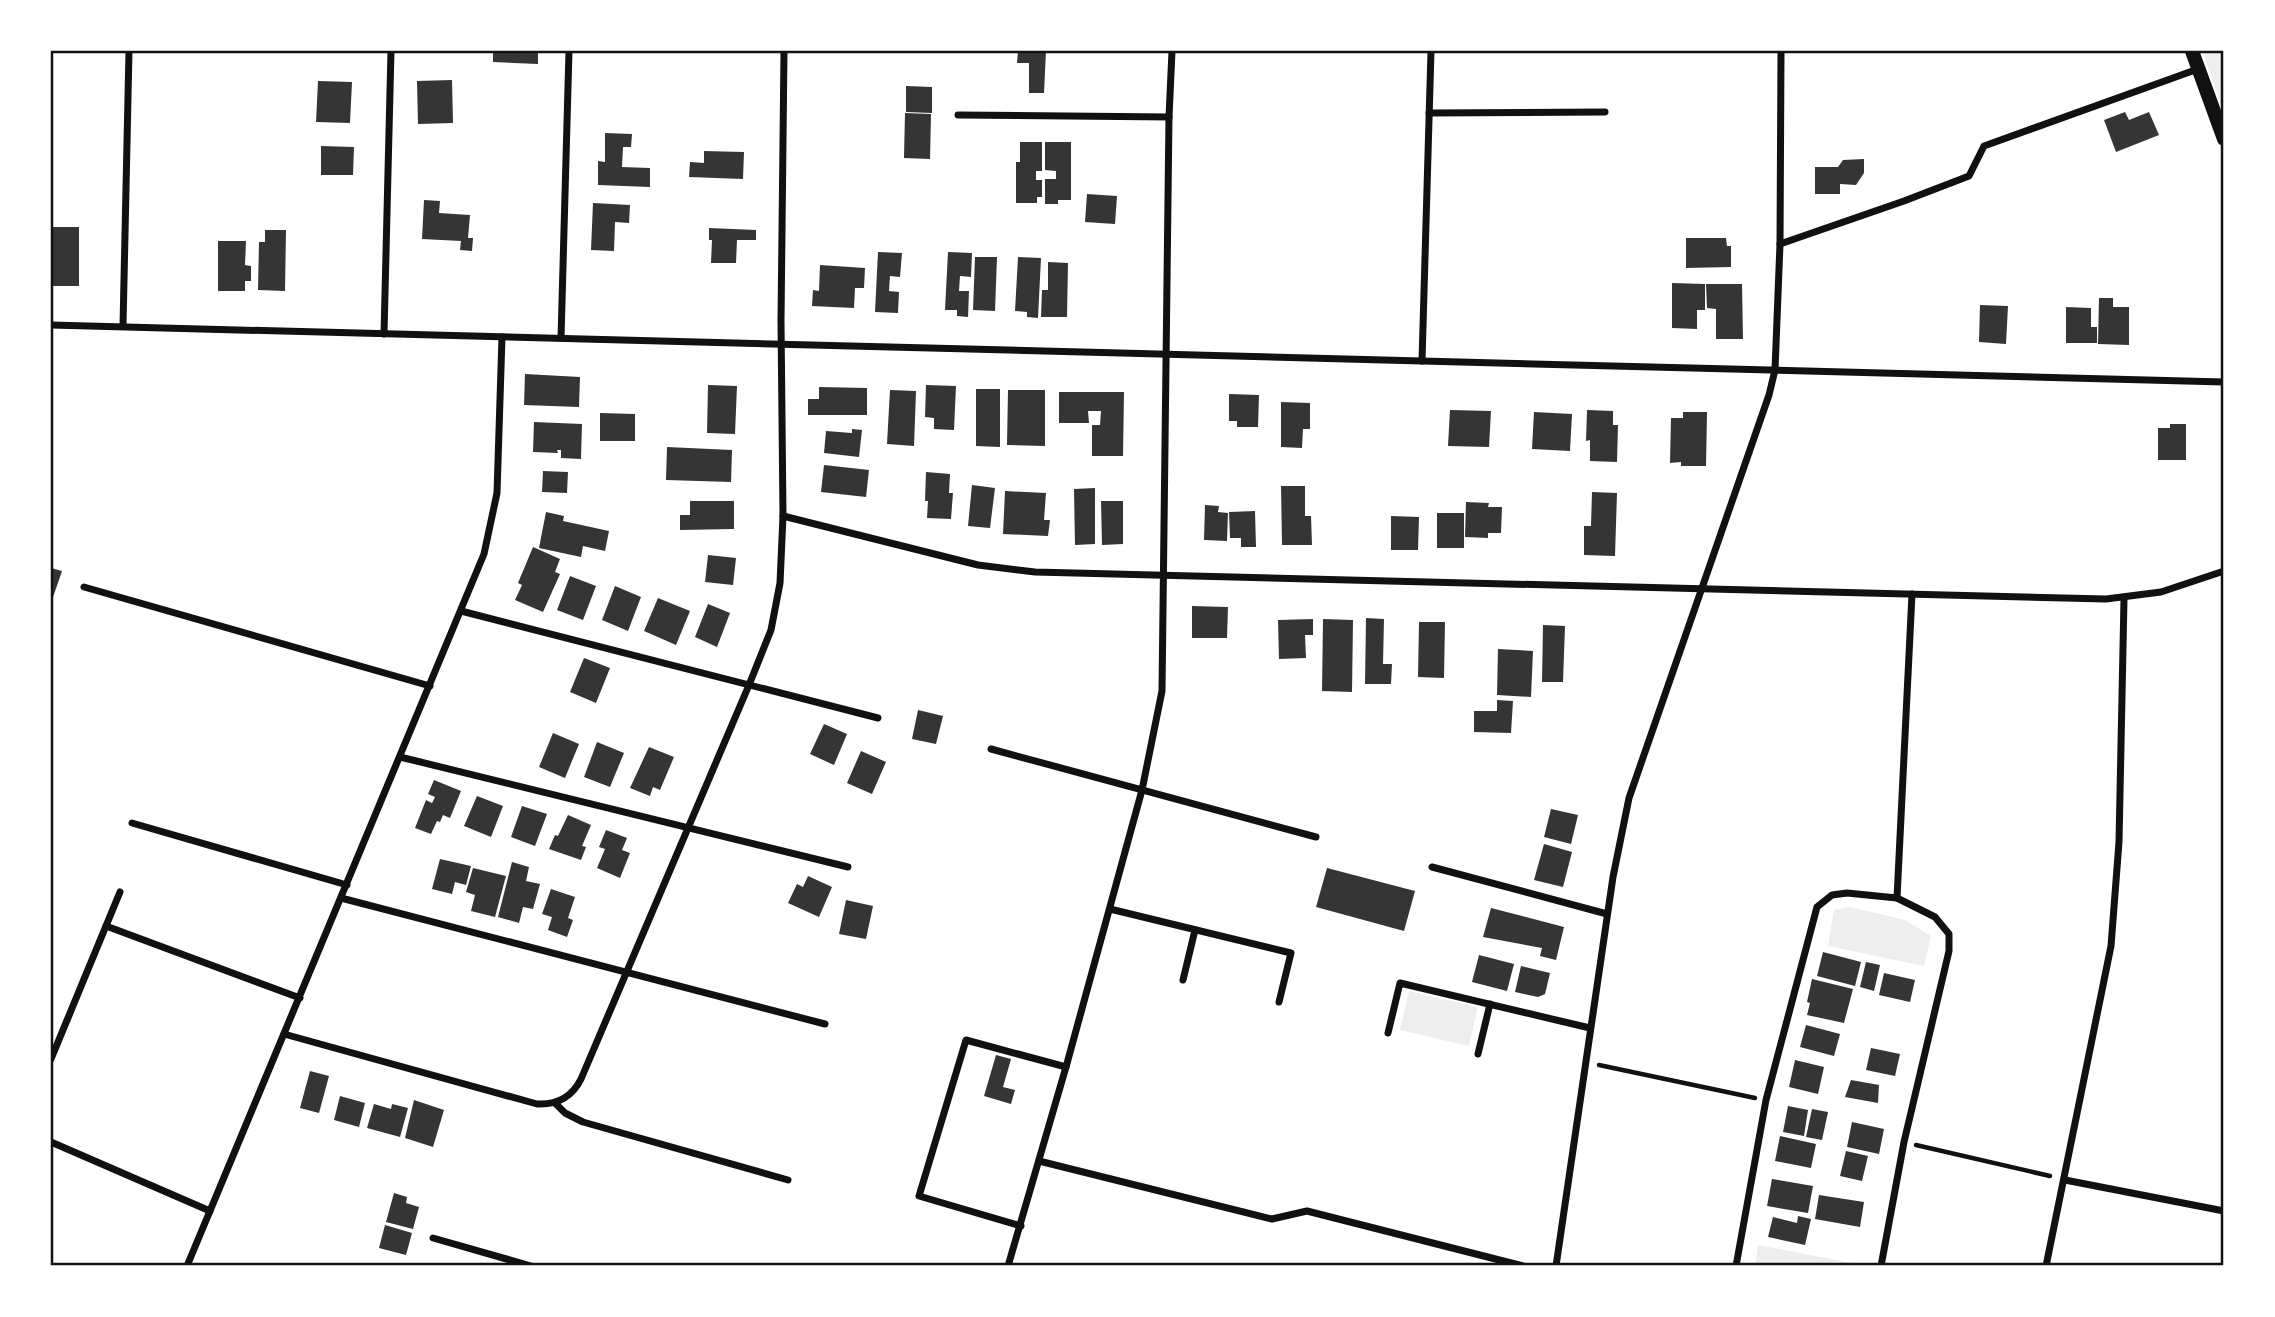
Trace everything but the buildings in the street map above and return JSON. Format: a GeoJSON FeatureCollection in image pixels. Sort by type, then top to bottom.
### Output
{"type":"FeatureCollection","features":[{"type":"Feature","properties":{"kind":"main road"},"geometry":{"type":"LineString","coordinates":[[2192,51],[2224,139]]}},
{"type":"Feature","properties":{"kind":"street"},"geometry":{"type":"LineString","coordinates":[[123,326],[129,51]]}},
{"type":"Feature","properties":{"kind":"street"},"geometry":{"type":"LineString","coordinates":[[384,334],[391,51]]}},
{"type":"Feature","properties":{"kind":"street"},"geometry":{"type":"LineString","coordinates":[[561,338],[569,51]]}},
{"type":"Feature","properties":{"kind":"street"},"geometry":{"type":"LineString","coordinates":[[284,1034],[537,1104],[555,1103],[571,1094],[582,1079],[749,685],[771,630],[777,606],[783,516],[781,344],[784,51]]}},
{"type":"Feature","properties":{"kind":"street"},"geometry":{"type":"LineString","coordinates":[[1008,1266],[1142,790],[1162,691],[1172,51]]}},
{"type":"Feature","properties":{"kind":"street"},"geometry":{"type":"LineString","coordinates":[[1422,361],[1431,51]]}},
{"type":"Feature","properties":{"kind":"street"},"geometry":{"type":"LineString","coordinates":[[1556,1266],[1607,914],[1629,798],[1769,395],[1775,370],[1780,244],[1781,51]]}},
{"type":"Feature","properties":{"kind":"street"},"geometry":{"type":"LineString","coordinates":[[1780,244],[1969,176],[1984,146],[2199,69]]}},
{"type":"Feature","properties":{"kind":"street"},"geometry":{"type":"LineString","coordinates":[[1429,113],[1605,112]]}},
{"type":"Feature","properties":{"kind":"street"},"geometry":{"type":"LineString","coordinates":[[958,115],[1169,117]]}},
{"type":"Feature","properties":{"kind":"street"},"geometry":{"type":"LineString","coordinates":[[51,325],[2224,382]]}},
{"type":"Feature","properties":{"kind":"street"},"geometry":{"type":"LineString","coordinates":[[187,1266],[484,554],[497,494],[502,337]]}},
{"type":"Feature","properties":{"kind":"street"},"geometry":{"type":"LineString","coordinates":[[783,516],[955,560],[1035,572],[2124,599],[2161,592],[2224,571]]}},
{"type":"Feature","properties":{"kind":"street"},"geometry":{"type":"LineString","coordinates":[[83,587],[430,686]]}},
{"type":"Feature","properties":{"kind":"street"},"geometry":{"type":"LineString","coordinates":[[1898,898],[1912,594]]}},
{"type":"Feature","properties":{"kind":"street"},"geometry":{"type":"LineString","coordinates":[[2046,1266],[2106,978],[2115,914],[2119,854],[2124,599]]}},
{"type":"Feature","properties":{"kind":"street"},"geometry":{"type":"LineString","coordinates":[[461,611],[877,718]]}},
{"type":"Feature","properties":{"kind":"street"},"geometry":{"type":"LineString","coordinates":[[991,749],[1316,837]]}},
{"type":"Feature","properties":{"kind":"street"},"geometry":{"type":"LineString","coordinates":[[400,757],[848,867]]}},
{"type":"Feature","properties":{"kind":"street"},"geometry":{"type":"LineString","coordinates":[[132,823],[346,886]]}},
{"type":"Feature","properties":{"kind":"street"},"geometry":{"type":"LineString","coordinates":[[1432,867],[1607,914]]}},
{"type":"Feature","properties":{"kind":"street"},"geometry":{"type":"LineString","coordinates":[[51,1059],[120,892]]}},
{"type":"Feature","properties":{"kind":"street"},"geometry":{"type":"LineString","coordinates":[[1736,1266],[1766,1100],[1817,906],[1832,895],[1847,893],[1898,898],[1935,917],[1949,934],[1949,951],[1904,1142],[1881,1266]]}},
{"type":"Feature","properties":{"kind":"street"},"geometry":{"type":"LineString","coordinates":[[341,898],[825,1024]]}},
{"type":"Feature","properties":{"kind":"street"},"geometry":{"type":"LineString","coordinates":[[1110,909],[1291,953],[1279,1003]]}},
{"type":"Feature","properties":{"kind":"street"},"geometry":{"type":"LineString","coordinates":[[106,926],[300,998]]}},
{"type":"Feature","properties":{"kind":"street"},"geometry":{"type":"LineString","coordinates":[[1183,980],[1195,930]]}},
{"type":"Feature","properties":{"kind":"street"},"geometry":{"type":"LineString","coordinates":[[1388,1033],[1399,983],[1590,1028]]}},
{"type":"Feature","properties":{"kind":"street"},"geometry":{"type":"LineString","coordinates":[[1478,1054],[1490,1004]]}},
{"type":"Feature","properties":{"kind":"street"},"geometry":{"type":"LineString","coordinates":[[1021,1226],[919,1196],[966,1040],[1066,1067]]}},
{"type":"Feature","properties":{"kind":"street"},"geometry":{"type":"LineString","coordinates":[[555,1103],[565,1113],[583,1122],[788,1180]]}},
{"type":"Feature","properties":{"kind":"street"},"geometry":{"type":"LineString","coordinates":[[51,1142],[210,1211]]}},
{"type":"Feature","properties":{"kind":"street"},"geometry":{"type":"LineString","coordinates":[[1039,1161],[1272,1219],[1307,1211],[1523,1266]]}},
{"type":"Feature","properties":{"kind":"street"},"geometry":{"type":"LineString","coordinates":[[2065,1180],[2224,1211]]}},
{"type":"Feature","properties":{"kind":"street"},"geometry":{"type":"LineString","coordinates":[[432,1238],[531,1266]]}},
{"type":"Feature","properties":{"kind":"path"},"geometry":{"type":"LineString","coordinates":[[1585,1062],[1766,1100]]}},
{"type":"Feature","properties":{"kind":"path"},"geometry":{"type":"LineString","coordinates":[[1904,1142],[2065,1180]]}},
{"type":"Feature","properties":{"kind":"shaded area"},"geometry":{"type":"Polygon","coordinates":[[[2202,51],[2224,51],[2224,112],[2202,51]]]}},
{"type":"Feature","properties":{"kind":"shaded area"},"geometry":{"type":"Polygon","coordinates":[[[1850,907],[1905,920],[1931,936],[1924,966],[1828,946],[1834,910],[1850,907]]]}},
{"type":"Feature","properties":{"kind":"shaded area"},"geometry":{"type":"Polygon","coordinates":[[[1409,991],[1478,1007],[1469,1046],[1400,1030],[1409,991]]]}},
{"type":"Feature","properties":{"kind":"shaded area"},"geometry":{"type":"Polygon","coordinates":[[[1758,1245],[1867,1266],[1755,1266],[1758,1245]]]}}]}
